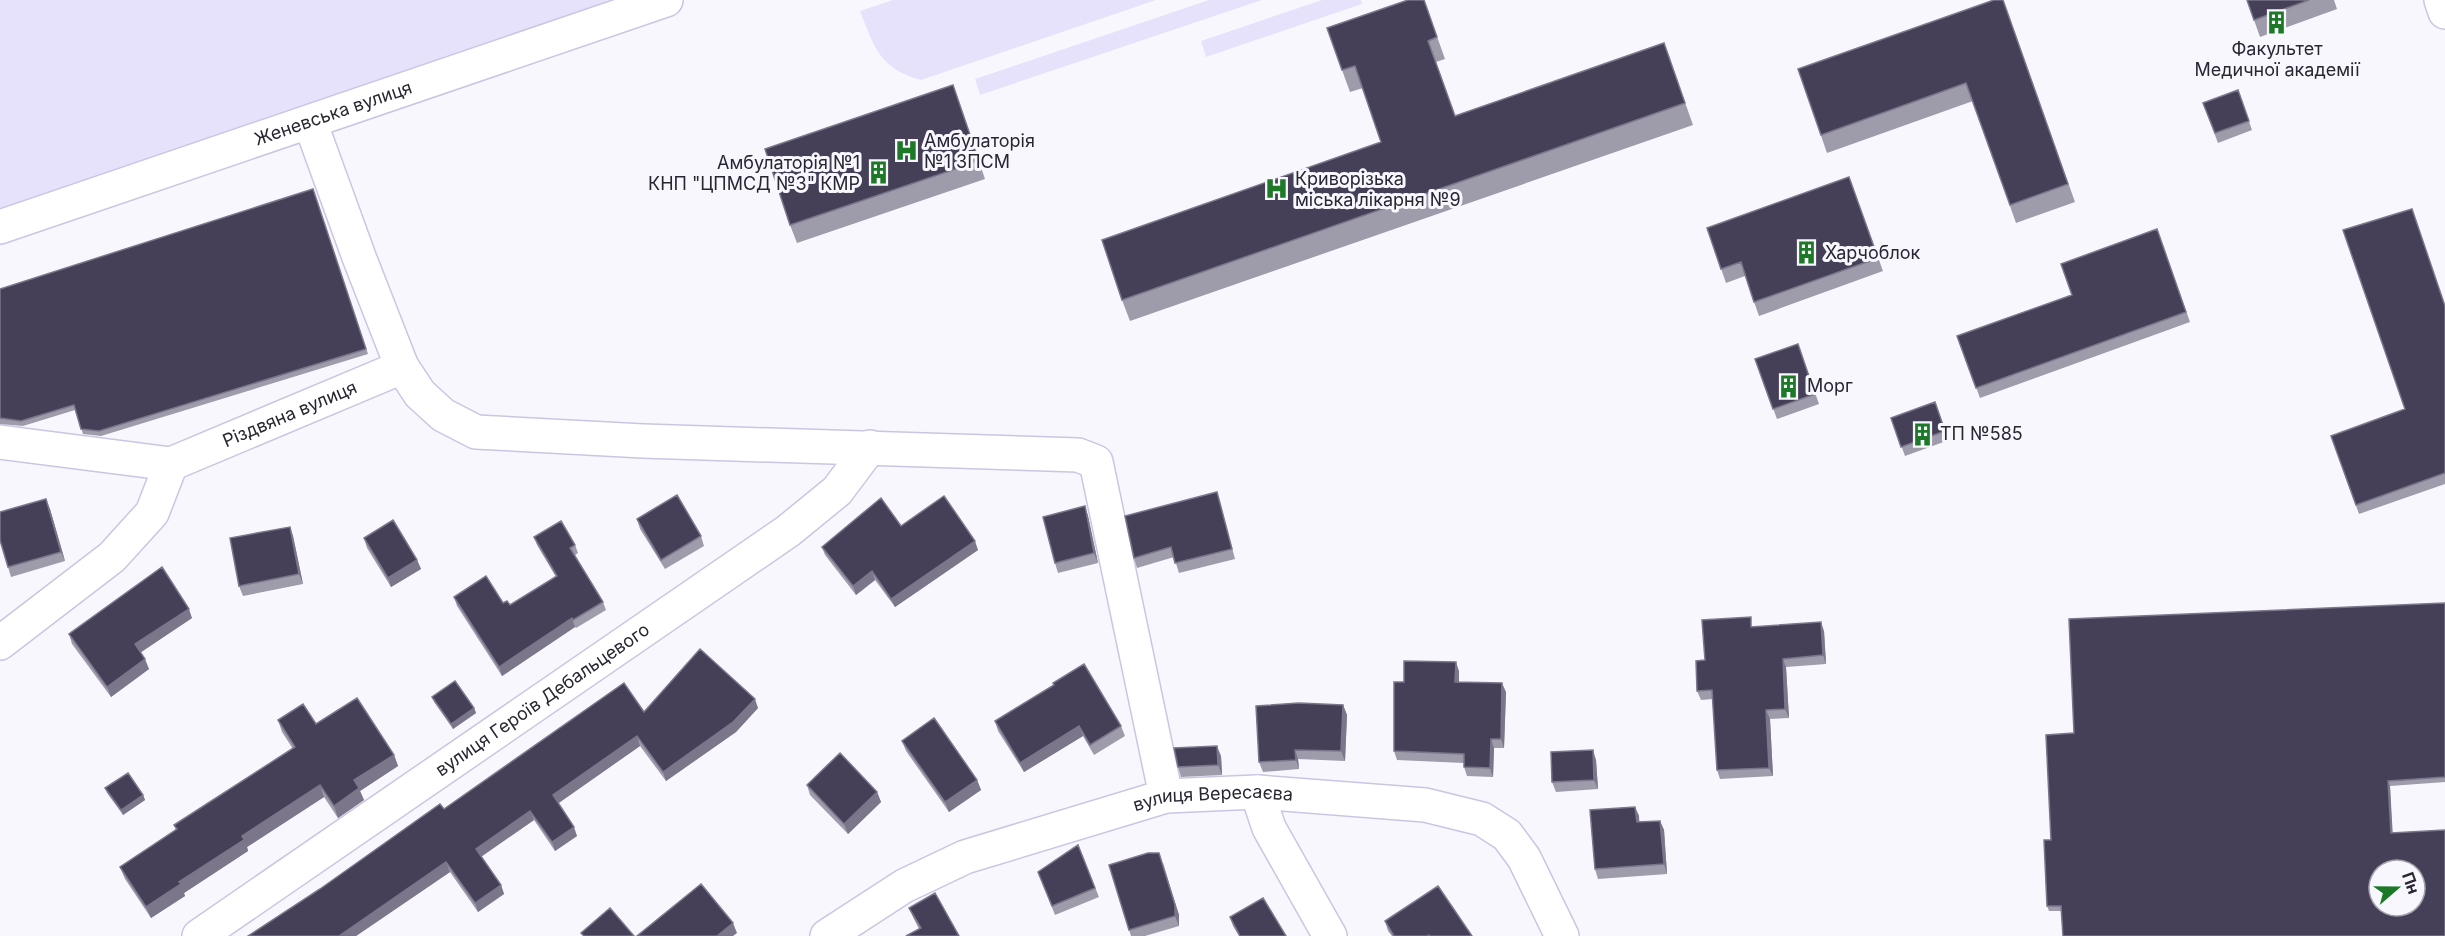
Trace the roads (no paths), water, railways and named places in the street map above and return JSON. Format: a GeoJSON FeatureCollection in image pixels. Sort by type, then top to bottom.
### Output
{"type":"FeatureCollection","features":[{"type":"Feature","properties":{"kind":"street","name":"Женевська вулиця"},"geometry":{"type":"LineString","coordinates":[[0,227],[666,0]]}},
{"type":"Feature","properties":{"kind":"street"},"geometry":{"type":"LineString","coordinates":[[2441,0],[2445,12]]}},
{"type":"Feature","properties":{"kind":"street"},"geometry":{"type":"LineString","coordinates":[[310,122],[402,367],[420,394],[442,415],[476,432],[644,441],[1078,455],[1096,462],[1166,796]]}},
{"type":"Feature","properties":{"kind":"street","name":"Різдвяна вулиця"},"geometry":{"type":"LineString","coordinates":[[171,464],[402,367]]}},
{"type":"Feature","properties":{"kind":"street"},"geometry":{"type":"LineString","coordinates":[[0,442],[171,464],[152,513],[112,557],[0,643]]}},
{"type":"Feature","properties":{"kind":"street","name":"вулиця Героїв Дебальцевого"},"geometry":{"type":"LineString","coordinates":[[199,936],[788,531],[837,491],[870,447]]}},
{"type":"Feature","properties":{"kind":"street"},"geometry":{"type":"LineString","coordinates":[[1257,792],[1269,828],[1329,936]]}},
{"type":"Feature","properties":{"kind":"street","name":"вулиця Вересаєва"},"geometry":{"type":"LineString","coordinates":[[827,936],[904,886],[965,856],[1166,796],[1257,792],[1425,805],[1482,819],[1507,835],[1524,858],[1562,936]]}},
{"type":"Feature","properties":{"kind":"place","name":"Факультет Медичної академії"},"geometry":{"type":"Point","coordinates":[2277,23]}},
{"type":"Feature","properties":{"kind":"place","name":"Амбулаторія №1 ЗПСМ"},"geometry":{"type":"Point","coordinates":[906,151]}},
{"type":"Feature","properties":{"kind":"place","name":"Амбулаторія №1 КНП \"ЦПМСД №3\" КМР"},"geometry":{"type":"Point","coordinates":[878,173]}},
{"type":"Feature","properties":{"kind":"place","name":"Криворізька міська лікарня №9"},"geometry":{"type":"Point","coordinates":[1277,189]}},
{"type":"Feature","properties":{"kind":"place","name":"Харчоблок"},"geometry":{"type":"Point","coordinates":[1807,253]}},
{"type":"Feature","properties":{"kind":"place","name":"Морг"},"geometry":{"type":"Point","coordinates":[1789,386]}},
{"type":"Feature","properties":{"kind":"place","name":"ТП №585"},"geometry":{"type":"Point","coordinates":[1922,434]}}]}
